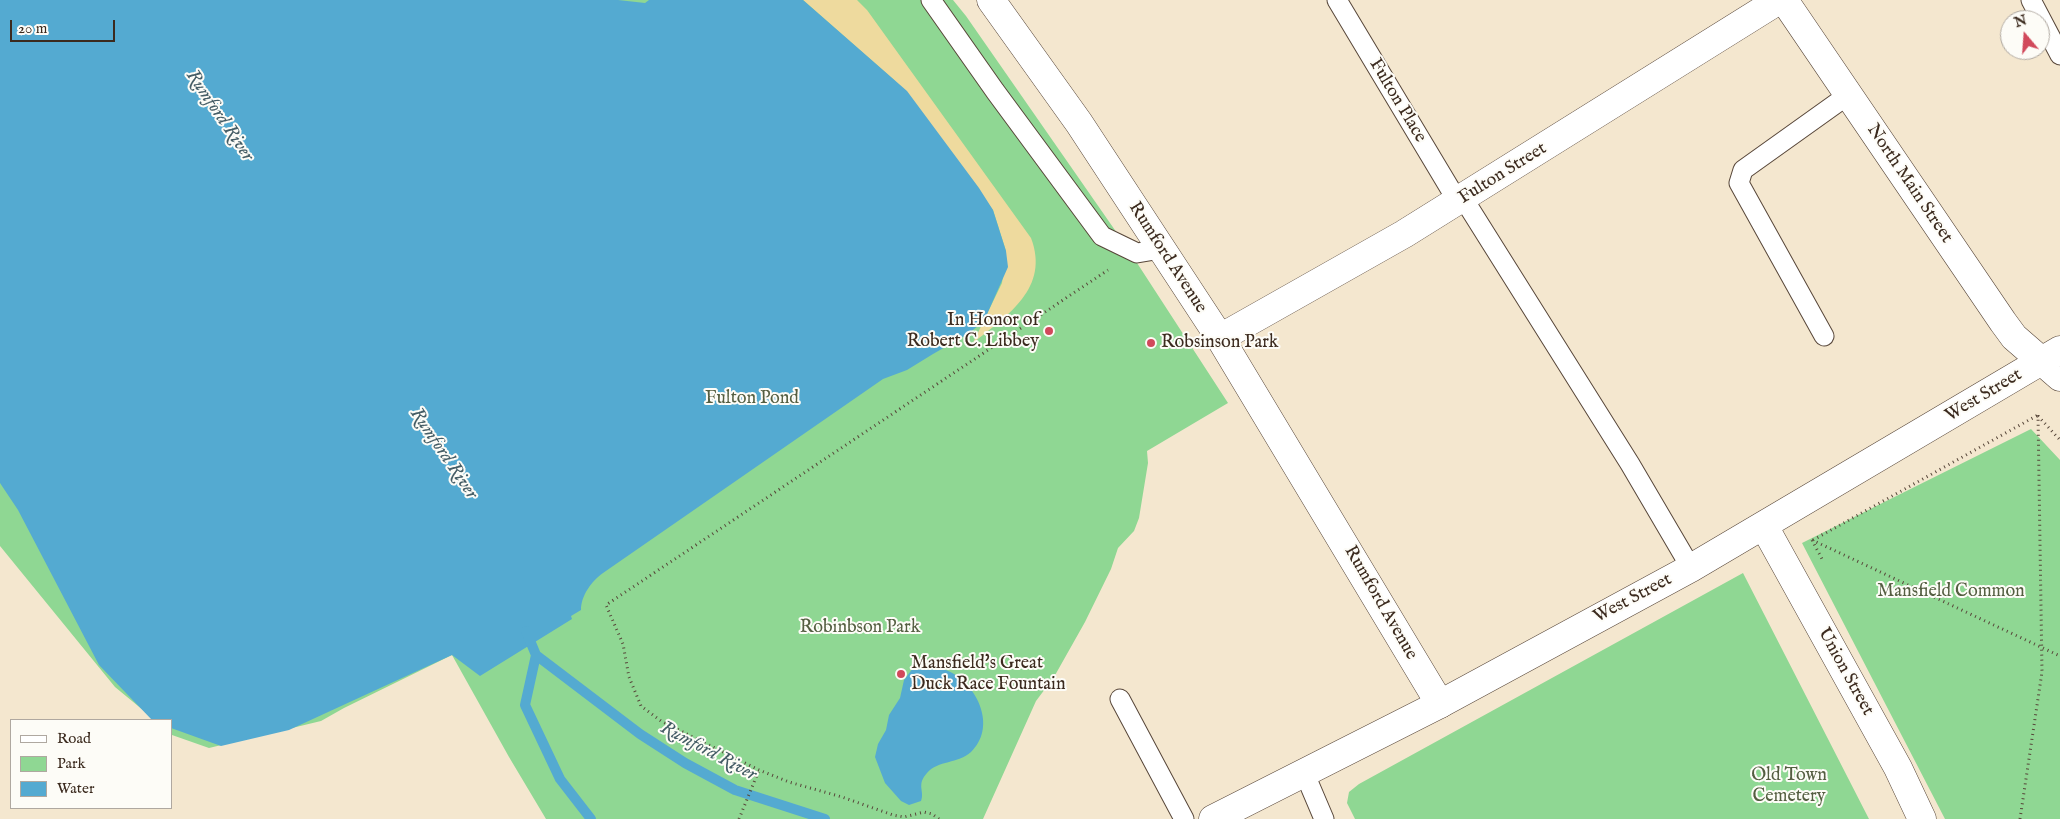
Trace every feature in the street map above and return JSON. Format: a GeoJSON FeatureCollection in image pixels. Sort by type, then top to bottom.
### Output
{"type":"FeatureCollection","features":[{"type":"Feature","properties":{"kind":"street","name":"Rumford Avenue"},"geometry":{"type":"LineString","coordinates":[[991,0],[1079,123],[1220,338],[1440,704]]}},
{"type":"Feature","properties":{"kind":"street","name":"Fulton Street"},"geometry":{"type":"LineString","coordinates":[[1220,338],[1404,234],[1779,0]]}},
{"type":"Feature","properties":{"kind":"street","name":"North Main Street"},"geometry":{"type":"LineString","coordinates":[[1784,0],[2002,322],[2014,337],[2054,363]]}},
{"type":"Feature","properties":{"kind":"street","name":"West Street"},"geometry":{"type":"LineString","coordinates":[[1213,819],[1440,704],[1691,568],[2054,363]]}},
{"type":"Feature","properties":{"kind":"street","name":"Union Street"},"geometry":{"type":"LineString","coordinates":[[1764,526],[1898,768],[1922,819]]}},
{"type":"Feature","properties":{"kind":"lane"},"geometry":{"type":"LineString","coordinates":[[931,0],[995,91],[1102,236],[1137,253],[1161,249]]}},
{"type":"Feature","properties":{"kind":"lane","name":"Fulton Place"},"geometry":{"type":"LineString","coordinates":[[1337,0],[1460,200],[1630,464],[1691,568]]}},
{"type":"Feature","properties":{"kind":"lane"},"geometry":{"type":"LineString","coordinates":[[2031,0],[2060,54]]}},
{"type":"Feature","properties":{"kind":"lane"},"geometry":{"type":"LineString","coordinates":[[1824,336],[1739,183],[1743,170],[1848,95]]}},
{"type":"Feature","properties":{"kind":"lane"},"geometry":{"type":"LineString","coordinates":[[1120,700],[1184,819]]}},
{"type":"Feature","properties":{"kind":"lane"},"geometry":{"type":"LineString","coordinates":[[1304,772],[1324,819]]}},
{"type":"Feature","properties":{"kind":"path"},"geometry":{"type":"LineString","coordinates":[[939,819],[932,814],[924,812],[904,817],[893,816],[842,797],[790,782],[759,770],[661,721],[641,706],[629,677],[623,644],[606,605],[1109,270],[1122,246]]}},
{"type":"Feature","properties":{"kind":"path"},"geometry":{"type":"LineString","coordinates":[[2038,415],[2060,440]]}},
{"type":"Feature","properties":{"kind":"path"},"geometry":{"type":"LineString","coordinates":[[2038,415],[1812,540],[2060,656]]}},
{"type":"Feature","properties":{"kind":"path"},"geometry":{"type":"LineString","coordinates":[[2020,819],[2042,672],[2038,415]]}},
{"type":"Feature","properties":{"kind":"path"},"geometry":{"type":"LineString","coordinates":[[739,819],[759,770]]}},
{"type":"Feature","properties":{"kind":"green space","name":"Fulton Pond"},"geometry":{"type":"Polygon","coordinates":[[[0,0],[953,0],[1126,246],[1228,403],[1147,451],[1148,463],[1139,518],[1134,531],[1118,548],[1111,569],[1085,622],[1054,677],[1036,701],[983,819],[546,819],[452,655],[321,721],[209,748],[172,735],[172,719],[154,719],[115,687],[0,546],[0,0]]]}},
{"type":"Feature","properties":{"kind":"green space","name":"Mansfield Common"},"geometry":{"type":"Polygon","coordinates":[[[2031,429],[2060,460],[2060,819],[1945,819],[1802,543],[2031,429]]]}},
{"type":"Feature","properties":{"kind":"green space","name":"Old Town Cemetery"},"geometry":{"type":"Polygon","coordinates":[[[1743,573],[1869,819],[1355,819],[1347,803],[1349,792],[1359,784],[1743,573]]]}},
{"type":"Feature","properties":{"kind":"sand"},"geometry":{"type":"Polygon","coordinates":[[[803,0],[857,0],[867,10],[1031,238],[1035,256],[1035,272],[1030,286],[1012,311],[973,343],[1002,283],[1006,251],[993,210],[894,80],[803,0]]]}},
{"type":"Feature","properties":{"kind":"water","name":"Fulton Pond"},"geometry":{"type":"Polygon","coordinates":[[[0,0],[618,0],[645,3],[649,0],[803,0],[907,91],[979,188],[993,210],[1006,251],[1008,267],[984,321],[968,334],[907,370],[883,379],[603,573],[588,589],[581,604],[581,610],[571,616],[572,619],[480,676],[452,655],[289,730],[221,746],[172,728],[172,719],[151,719],[99,665],[18,510],[0,483],[0,0]]]}},
{"type":"Feature","properties":{"kind":"water"},"geometry":{"type":"Polygon","coordinates":[[[921,664],[943,669],[963,681],[977,699],[983,721],[982,732],[971,752],[960,759],[937,766],[927,773],[921,784],[921,801],[909,805],[901,801],[885,783],[875,757],[878,744],[886,730],[889,715],[900,698],[904,680],[913,668],[921,664]]]}},
{"type":"Feature","properties":{"kind":"waterway","name":"Rumford River"},"geometry":{"type":"LineString","coordinates":[[526,631],[536,655],[640,734],[685,763],[735,790],[825,819]]}},
{"type":"Feature","properties":{"kind":"waterway"},"geometry":{"type":"LineString","coordinates":[[536,655],[525,705],[560,779],[591,819]]}},
{"type":"Feature","properties":{"kind":"place","name":"In Honor of Robert C. Libbey"},"geometry":{"type":"Point","coordinates":[1049,331]}},
{"type":"Feature","properties":{"kind":"place","name":"Robsinson Park"},"geometry":{"type":"Point","coordinates":[1151,343]}},
{"type":"Feature","properties":{"kind":"place","name":"Mansfield's Great Duck Race Fountain"},"geometry":{"type":"Point","coordinates":[901,674]}},
{"type":"Feature","properties":{"kind":"park label","name":"Robinbson Park"},"geometry":{"type":"Point","coordinates":[860,628]}}]}
